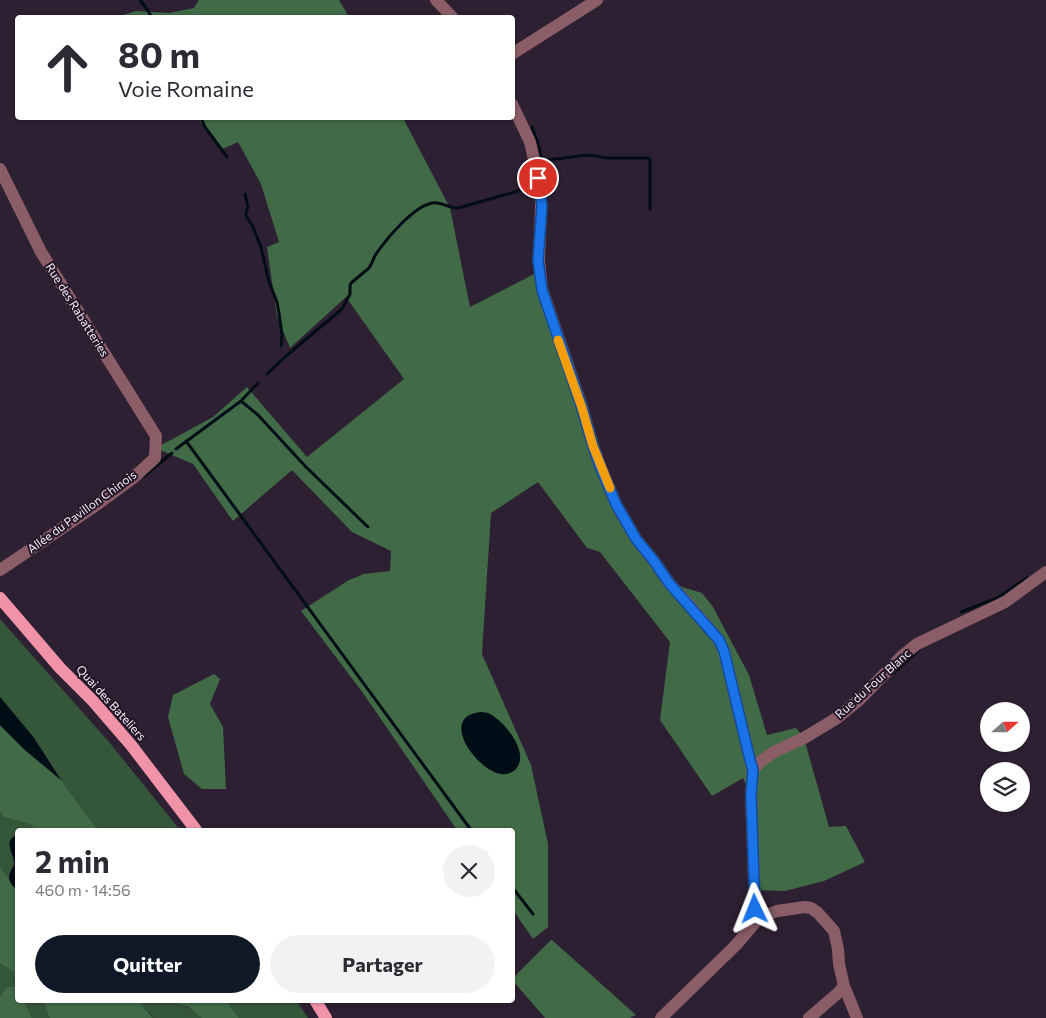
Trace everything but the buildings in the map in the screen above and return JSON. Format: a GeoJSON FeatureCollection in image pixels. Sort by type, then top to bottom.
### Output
{"type":"FeatureCollection","features":[{"type":"Feature","properties":{"kind":"main road","name":"Quai des Bateliers"},"geometry":{"type":"LineString","coordinates":[[0,598],[60,668],[131,745],[194,828]]}},
{"type":"Feature","properties":{"kind":"main road"},"geometry":{"type":"LineString","coordinates":[[317,1003],[326,1018]]}},
{"type":"Feature","properties":{"kind":"street"},"geometry":{"type":"LineString","coordinates":[[436,0],[450,15]]}},
{"type":"Feature","properties":{"kind":"street"},"geometry":{"type":"LineString","coordinates":[[515,52],[597,0]]}},
{"type":"Feature","properties":{"kind":"street"},"geometry":{"type":"LineString","coordinates":[[515,110],[530,142],[540,186],[542,206],[538,260],[542,290],[593,446],[616,504],[636,539],[669,583],[719,640],[724,651],[753,770],[751,795],[755,909],[759,918]]}},
{"type":"Feature","properties":{"kind":"street","name":"Rue des Rabatteries"},"geometry":{"type":"LineString","coordinates":[[0,169],[41,252],[156,436],[156,448]]}},
{"type":"Feature","properties":{"kind":"street","name":"Allée du Pavillon Chinois"},"geometry":{"type":"LineString","coordinates":[[0,570],[132,479],[154,458],[156,448]]}},
{"type":"Feature","properties":{"kind":"street","name":"Rue du Four Blanc"},"geometry":{"type":"LineString","coordinates":[[753,770],[761,761],[774,752],[804,738],[837,718],[859,700],[917,644],[1004,602],[1046,572]]}},
{"type":"Feature","properties":{"kind":"street"},"geometry":{"type":"LineString","coordinates":[[661,1018],[736,945],[759,918],[777,912],[805,907],[811,908],[818,913],[834,931],[844,986],[857,1018]]}},
{"type":"Feature","properties":{"kind":"street"},"geometry":{"type":"LineString","coordinates":[[809,1018],[844,986]]}},
{"type":"Feature","properties":{"kind":"green space"},"geometry":{"type":"Polygon","coordinates":[[[199,0],[339,0],[348,15],[123,15],[136,11],[169,13],[194,8],[199,0]]]}},
{"type":"Feature","properties":{"kind":"green space"},"geometry":{"type":"Polygon","coordinates":[[[199,120],[404,120],[450,208],[470,307],[540,271],[616,504],[669,583],[702,593],[713,607],[749,675],[767,735],[796,728],[804,738],[829,827],[846,826],[865,862],[824,881],[785,891],[755,890],[751,795],[743,778],[712,796],[660,720],[670,642],[600,552],[587,548],[538,482],[491,513],[482,654],[531,765],[548,844],[548,927],[533,939],[515,913],[515,828],[456,828],[363,693],[301,611],[349,580],[364,574],[390,571],[391,551],[352,532],[292,470],[233,521],[193,464],[156,448],[213,417],[247,387],[307,457],[404,379],[346,297],[290,348],[277,316],[267,247],[279,242],[261,184],[238,142],[220,150],[199,120]]]}},
{"type":"Feature","properties":{"kind":"green space"},"geometry":{"type":"Polygon","coordinates":[[[0,619],[109,742],[178,828],[97,828],[61,780],[34,738],[0,697],[0,619]]]}},
{"type":"Feature","properties":{"kind":"green space"},"geometry":{"type":"Polygon","coordinates":[[[214,674],[220,679],[210,704],[223,727],[226,789],[202,789],[184,774],[168,717],[173,695],[214,674]]]}},
{"type":"Feature","properties":{"kind":"green space"},"geometry":{"type":"Polygon","coordinates":[[[0,725],[25,750],[61,780],[97,828],[34,828],[29,824],[4,817],[0,811],[0,725]]]}},
{"type":"Feature","properties":{"kind":"green space"},"geometry":{"type":"Polygon","coordinates":[[[0,811],[4,817],[29,824],[34,828],[15,828],[11,852],[14,865],[9,875],[9,880],[0,867],[0,811]]]}},
{"type":"Feature","properties":{"kind":"green space"},"geometry":{"type":"Polygon","coordinates":[[[0,867],[15,887],[15,973],[0,963],[0,867]]]}},
{"type":"Feature","properties":{"kind":"green space"},"geometry":{"type":"Polygon","coordinates":[[[552,940],[636,1015],[630,1018],[545,1018],[515,983],[515,976],[552,940]]]}},
{"type":"Feature","properties":{"kind":"green space"},"geometry":{"type":"Polygon","coordinates":[[[0,963],[15,972],[15,987],[7,987],[0,996],[0,963]]]}},
{"type":"Feature","properties":{"kind":"green space"},"geometry":{"type":"Polygon","coordinates":[[[7,987],[15,987],[15,1003],[25,1003],[32,1018],[0,1018],[0,996],[7,987]]]}},
{"type":"Feature","properties":{"kind":"green space"},"geometry":{"type":"Polygon","coordinates":[[[25,1003],[43,1003],[50,1018],[32,1018],[25,1003]]]}},
{"type":"Feature","properties":{"kind":"green space"},"geometry":{"type":"Polygon","coordinates":[[[43,1003],[141,1003],[152,1017],[155,1018],[50,1018],[43,1003]]]}},
{"type":"Feature","properties":{"kind":"green space"},"geometry":{"type":"Polygon","coordinates":[[[141,1003],[176,1003],[202,1018],[155,1018],[141,1003]]]}},
{"type":"Feature","properties":{"kind":"green space"},"geometry":{"type":"Polygon","coordinates":[[[175,1003],[227,1003],[239,1018],[202,1018],[188,1007],[175,1003]]]}},
{"type":"Feature","properties":{"kind":"green space"},"geometry":{"type":"Polygon","coordinates":[[[227,1003],[298,1003],[308,1018],[239,1018],[227,1003]]]}},
{"type":"Feature","properties":{"kind":"shaded area"},"geometry":{"type":"Polygon","coordinates":[[[0,697],[34,738],[61,780],[25,750],[0,725],[0,697]]]}},
{"type":"Feature","properties":{"kind":"shaded area"},"geometry":{"type":"Polygon","coordinates":[[[481,712],[490,714],[498,719],[515,740],[520,756],[519,763],[512,772],[503,774],[491,771],[473,754],[466,743],[462,733],[462,723],[468,716],[481,712]]]}},
{"type":"Feature","properties":{"kind":"shaded area"},"geometry":{"type":"Polygon","coordinates":[[[15,836],[15,864],[9,845],[15,836]]]}},
{"type":"Feature","properties":{"kind":"shaded area"},"geometry":{"type":"Polygon","coordinates":[[[15,864],[15,888],[9,878],[15,864]]]}},
{"type":"Feature","properties":{"kind":"waterway"},"geometry":{"type":"LineString","coordinates":[[140,0],[150,15]]}},
{"type":"Feature","properties":{"kind":"waterway"},"geometry":{"type":"LineString","coordinates":[[202,120],[227,157]]}},
{"type":"Feature","properties":{"kind":"waterway"},"geometry":{"type":"LineString","coordinates":[[532,127],[542,161]]}},
{"type":"Feature","properties":{"kind":"waterway"},"geometry":{"type":"LineString","coordinates":[[544,167],[542,161],[586,155],[606,158],[649,158],[650,209]]}},
{"type":"Feature","properties":{"kind":"waterway"},"geometry":{"type":"LineString","coordinates":[[267,374],[342,309],[350,294],[351,283],[369,268],[376,254],[387,240],[417,210],[432,203],[458,208],[529,188]]}},
{"type":"Feature","properties":{"kind":"waterway"},"geometry":{"type":"LineString","coordinates":[[245,194],[248,207],[246,216],[261,247],[269,282],[277,302],[282,335],[281,346]]}},
{"type":"Feature","properties":{"kind":"waterway"},"geometry":{"type":"LineString","coordinates":[[258,383],[241,401],[258,415],[306,467],[368,527]]}},
{"type":"Feature","properties":{"kind":"waterway"},"geometry":{"type":"LineString","coordinates":[[176,449],[241,401]]}},
{"type":"Feature","properties":{"kind":"waterway"},"geometry":{"type":"LineString","coordinates":[[186,441],[470,828]]}},
{"type":"Feature","properties":{"kind":"waterway"},"geometry":{"type":"LineString","coordinates":[[144,476],[172,453]]}},
{"type":"Feature","properties":{"kind":"waterway"},"geometry":{"type":"LineString","coordinates":[[961,612],[997,598],[1027,578]]}},
{"type":"Feature","properties":{"kind":"waterway"},"geometry":{"type":"LineString","coordinates":[[894,673],[919,650]]}},
{"type":"Feature","properties":{"kind":"waterway"},"geometry":{"type":"LineString","coordinates":[[515,891],[533,914]]}},
{"type":"Feature","properties":{"kind":"slow traffic"},"geometry":{"type":"LineString","coordinates":[[558,340],[593,446],[610,488]]}},
{"type":"Feature","properties":{"kind":"route"},"geometry":{"type":"LineString","coordinates":[[538,178],[542,206],[538,260],[542,290],[600,466],[616,504],[636,539],[669,583],[719,640],[724,651],[753,770],[751,795],[755,909]]}}]}
